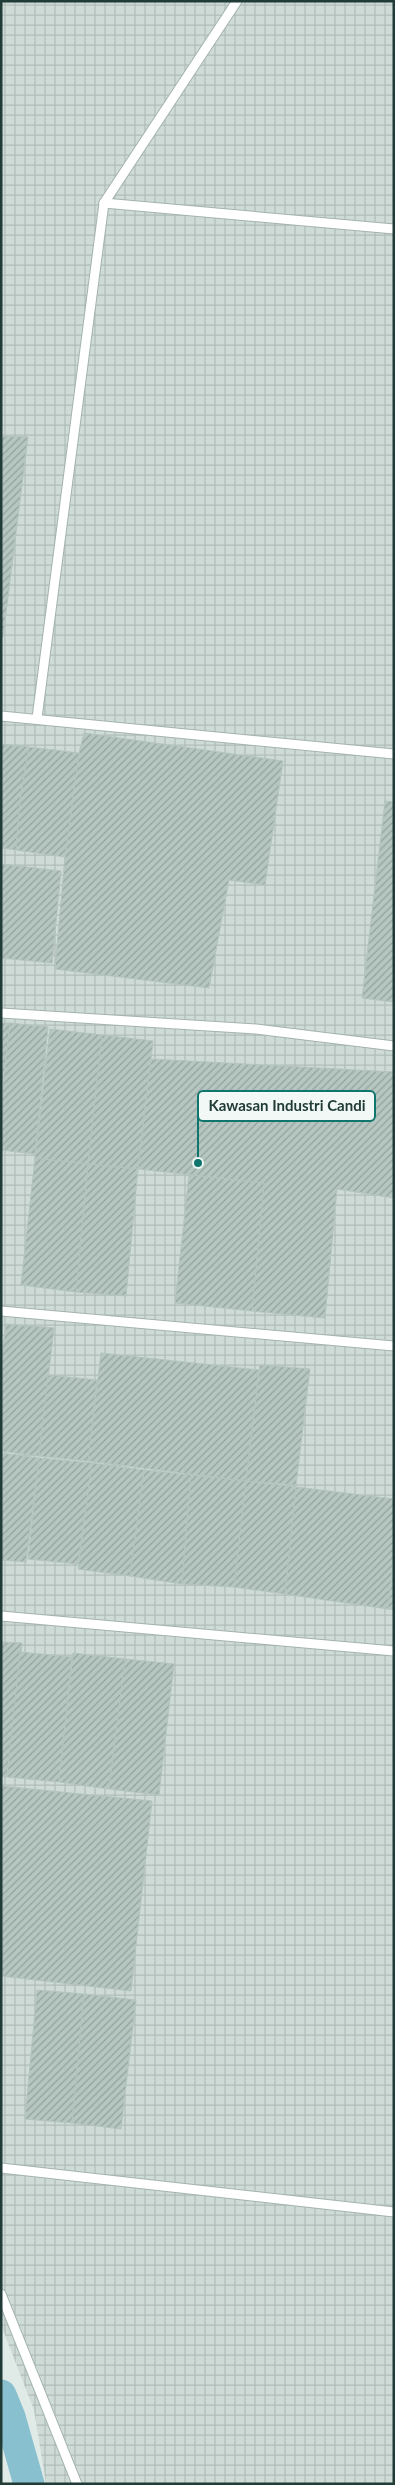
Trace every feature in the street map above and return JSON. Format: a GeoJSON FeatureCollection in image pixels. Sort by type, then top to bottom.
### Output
{"type":"FeatureCollection","features":[{"type":"Feature","properties":{"kind":"lane"},"geometry":{"type":"LineString","coordinates":[[37,718],[104,203],[237,1]]}},
{"type":"Feature","properties":{"kind":"lane"},"geometry":{"type":"LineString","coordinates":[[104,203],[394,229]]}},
{"type":"Feature","properties":{"kind":"lane"},"geometry":{"type":"LineString","coordinates":[[1,716],[394,754]]}},
{"type":"Feature","properties":{"kind":"lane"},"geometry":{"type":"LineString","coordinates":[[1,1013],[256,1029],[394,1046]]}},
{"type":"Feature","properties":{"kind":"lane"},"geometry":{"type":"LineString","coordinates":[[1,1311],[394,1346]]}},
{"type":"Feature","properties":{"kind":"lane"},"geometry":{"type":"LineString","coordinates":[[1,1616],[394,1651]]}},
{"type":"Feature","properties":{"kind":"lane"},"geometry":{"type":"LineString","coordinates":[[1,2168],[394,2212]]}},
{"type":"Feature","properties":{"kind":"lane"},"geometry":{"type":"LineString","coordinates":[[1,2294],[77,2484]]}},
{"type":"Feature","properties":{"kind":"shaded area"},"geometry":{"type":"Polygon","coordinates":[[[1,1],[394,1],[394,2484],[46,2484],[34,2410],[1,2325],[1,1]]]}},
{"type":"Feature","properties":{"kind":"building"},"geometry":{"type":"Polygon","coordinates":[[[1,436],[28,437],[3,637],[1,637],[1,436]]]}},
{"type":"Feature","properties":{"kind":"building"},"geometry":{"type":"Polygon","coordinates":[[[84,733],[283,761],[265,885],[229,880],[209,988],[55,969],[65,857],[79,753],[84,733]]]}},
{"type":"Feature","properties":{"kind":"building"},"geometry":{"type":"Polygon","coordinates":[[[1,744],[29,747],[20,801],[16,850],[1,848],[1,744]]]}},
{"type":"Feature","properties":{"kind":"building"},"geometry":{"type":"Polygon","coordinates":[[[29,747],[79,753],[65,857],[16,850],[20,801],[29,747]]]}},
{"type":"Feature","properties":{"kind":"building"},"geometry":{"type":"Polygon","coordinates":[[[385,801],[394,802],[394,1002],[362,998],[385,801]]]}},
{"type":"Feature","properties":{"kind":"building"},"geometry":{"type":"Polygon","coordinates":[[[1,864],[61,871],[52,963],[1,958],[1,864]]]}},
{"type":"Feature","properties":{"kind":"building"},"geometry":{"type":"Polygon","coordinates":[[[1,1023],[10,1023],[1,1101],[1,1023]]]}},
{"type":"Feature","properties":{"kind":"building"},"geometry":{"type":"Polygon","coordinates":[[[10,1023],[48,1027],[35,1154],[1,1150],[1,1101],[10,1023]]]}},
{"type":"Feature","properties":{"kind":"building"},"geometry":{"type":"Polygon","coordinates":[[[50,1029],[102,1035],[88,1164],[35,1158],[50,1029]]]}},
{"type":"Feature","properties":{"kind":"building"},"geometry":{"type":"Polygon","coordinates":[[[102,1035],[153,1041],[138,1169],[88,1164],[102,1035]]]}},
{"type":"Feature","properties":{"kind":"building"},"geometry":{"type":"Polygon","coordinates":[[[151,1059],[394,1072],[394,1198],[337,1189],[325,1318],[252,1311],[264,1183],[138,1169],[151,1059]]]}},
{"type":"Feature","properties":{"kind":"building"},"geometry":{"type":"Polygon","coordinates":[[[35,1158],[88,1164],[76,1292],[21,1285],[35,1158]]]}},
{"type":"Feature","properties":{"kind":"building"},"geometry":{"type":"Polygon","coordinates":[[[88,1164],[138,1169],[126,1296],[76,1292],[88,1164]]]}},
{"type":"Feature","properties":{"kind":"building"},"geometry":{"type":"Polygon","coordinates":[[[189,1175],[264,1183],[252,1311],[175,1303],[189,1175]]]}},
{"type":"Feature","properties":{"kind":"building"},"geometry":{"type":"Polygon","coordinates":[[[6,1324],[54,1328],[39,1456],[1,1451],[1,1360],[6,1324]]]}},
{"type":"Feature","properties":{"kind":"building"},"geometry":{"type":"Polygon","coordinates":[[[101,1353],[259,1370],[246,1481],[88,1461],[101,1353]]]}},
{"type":"Feature","properties":{"kind":"building"},"geometry":{"type":"Polygon","coordinates":[[[260,1365],[310,1369],[296,1485],[246,1481],[260,1365]]]}},
{"type":"Feature","properties":{"kind":"building"},"geometry":{"type":"Polygon","coordinates":[[[48,1375],[97,1380],[88,1461],[39,1456],[48,1375]]]}},
{"type":"Feature","properties":{"kind":"building"},"geometry":{"type":"Polygon","coordinates":[[[1,1453],[39,1458],[26,1562],[1,1560],[1,1453]]]}},
{"type":"Feature","properties":{"kind":"building"},"geometry":{"type":"Polygon","coordinates":[[[39,1458],[92,1463],[78,1564],[28,1559],[39,1458]]]}},
{"type":"Feature","properties":{"kind":"building"},"geometry":{"type":"Polygon","coordinates":[[[92,1463],[144,1470],[130,1576],[78,1569],[92,1463]]]}},
{"type":"Feature","properties":{"kind":"building"},"geometry":{"type":"Polygon","coordinates":[[[144,1470],[191,1475],[182,1584],[130,1576],[144,1470]]]}},
{"type":"Feature","properties":{"kind":"building"},"geometry":{"type":"Polygon","coordinates":[[[191,1475],[246,1481],[234,1587],[182,1584],[191,1475]]]}},
{"type":"Feature","properties":{"kind":"building"},"geometry":{"type":"Polygon","coordinates":[[[246,1481],[296,1487],[285,1594],[234,1587],[246,1481]]]}},
{"type":"Feature","properties":{"kind":"building"},"geometry":{"type":"Polygon","coordinates":[[[296,1487],[394,1499],[394,1556],[388,1609],[285,1594],[296,1487]]]}},
{"type":"Feature","properties":{"kind":"building"},"geometry":{"type":"Polygon","coordinates":[[[394,1556],[394,1610],[388,1609],[394,1556]]]}},
{"type":"Feature","properties":{"kind":"building"},"geometry":{"type":"Polygon","coordinates":[[[1,1642],[22,1643],[7,1777],[1,1776],[1,1642]]]}},
{"type":"Feature","properties":{"kind":"building"},"geometry":{"type":"Polygon","coordinates":[[[20,1652],[72,1657],[59,1782],[7,1777],[20,1652]]]}},
{"type":"Feature","properties":{"kind":"building"},"geometry":{"type":"Polygon","coordinates":[[[73,1653],[125,1659],[109,1789],[59,1782],[73,1653]]]}},
{"type":"Feature","properties":{"kind":"building"},"geometry":{"type":"Polygon","coordinates":[[[125,1659],[174,1664],[159,1795],[109,1789],[125,1659]]]}},
{"type":"Feature","properties":{"kind":"building"},"geometry":{"type":"Polygon","coordinates":[[[1,1786],[152,1801],[131,1991],[1,1976],[1,1786]]]}},
{"type":"Feature","properties":{"kind":"building"},"geometry":{"type":"Polygon","coordinates":[[[37,1990],[84,1994],[72,2123],[25,2119],[37,1990]]]}},
{"type":"Feature","properties":{"kind":"building"},"geometry":{"type":"Polygon","coordinates":[[[84,1994],[136,2000],[121,2129],[72,2123],[84,1994]]]}},
{"type":"Feature","properties":{"kind":"waterway"},"geometry":{"type":"LineString","coordinates":[[1,2395],[10,2417],[29,2484]]}},
{"type":"Feature","properties":{"kind":"place","name":"Kawasan Industri Candi"},"geometry":{"type":"Point","coordinates":[198,1163]}}]}
